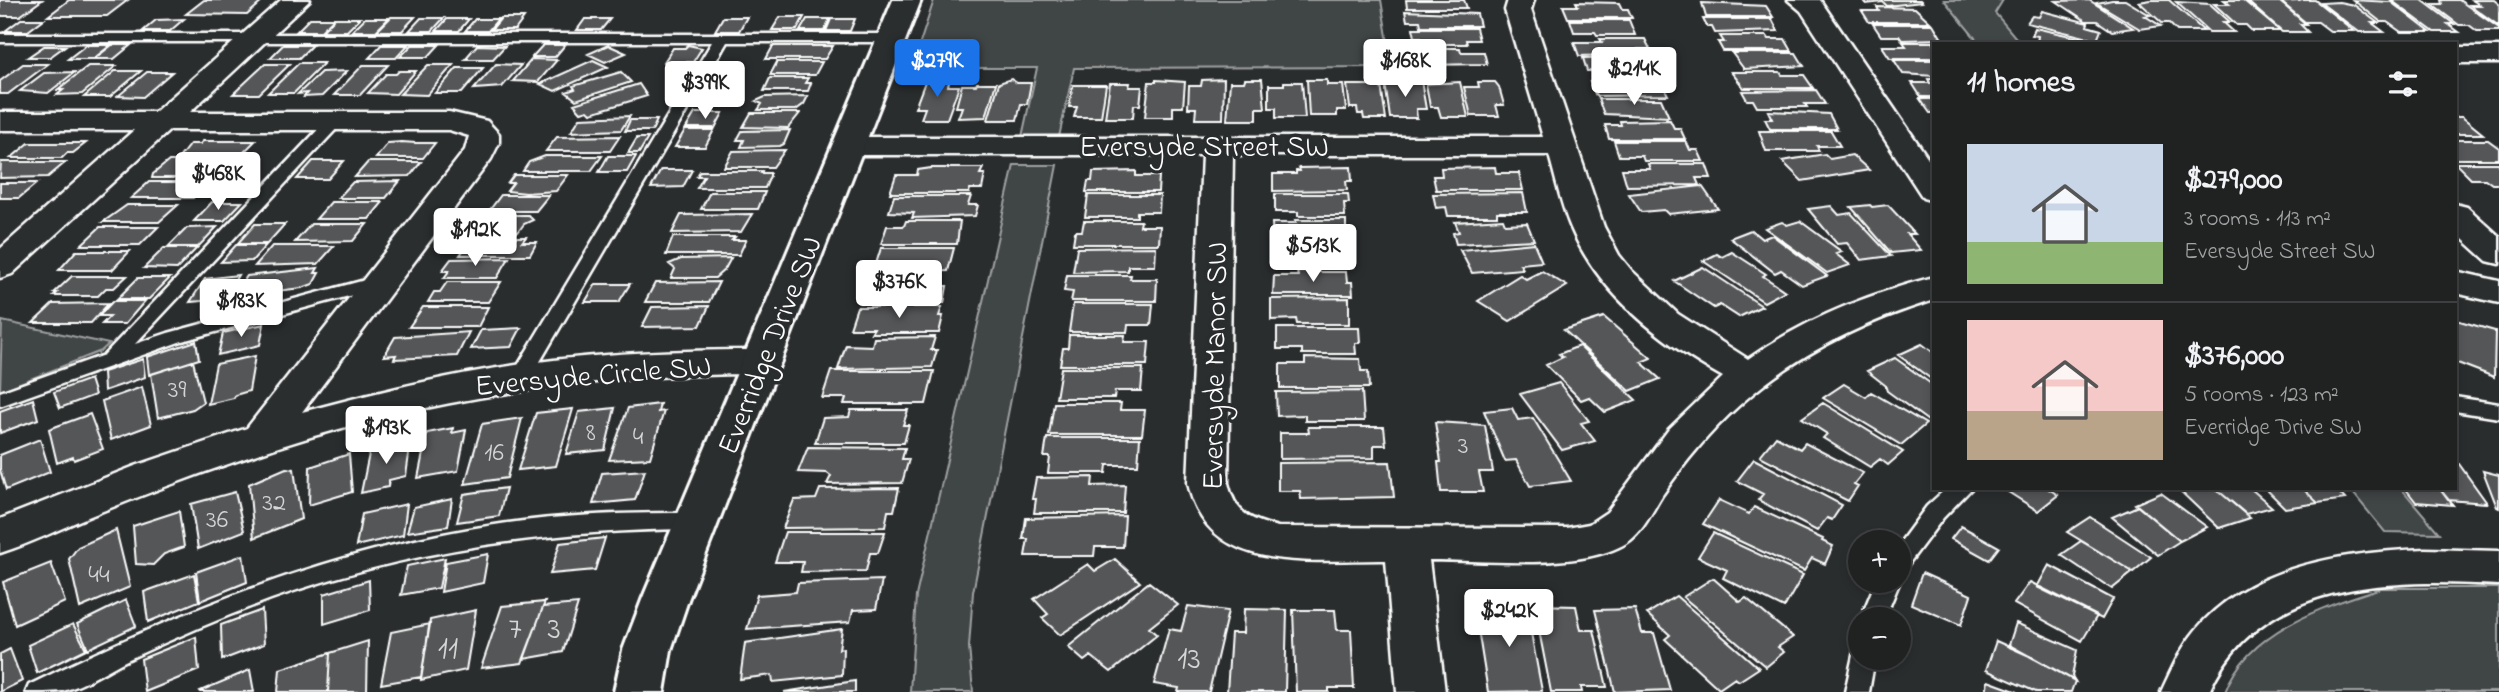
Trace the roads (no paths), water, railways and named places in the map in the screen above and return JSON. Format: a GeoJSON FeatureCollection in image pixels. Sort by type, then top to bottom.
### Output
{"type":"FeatureCollection","features":[{"type":"Feature","properties":{"kind":"street"},"geometry":{"type":"LineString","coordinates":[[0,267],[297,0]]}},
{"type":"Feature","properties":{"kind":"street","name":"Everridge Drive SW"},"geometry":{"type":"LineString","coordinates":[[639,692],[647,650],[906,0]]}},
{"type":"Feature","properties":{"kind":"street"},"geometry":{"type":"LineString","coordinates":[[1521,0],[1518,10],[1592,239],[1620,279],[1665,322],[1712,355],[1750,376]]}},
{"type":"Feature","properties":{"kind":"street"},"geometry":{"type":"LineString","coordinates":[[1801,0],[1811,6],[1932,188]]}},
{"type":"Feature","properties":{"kind":"street"},"geometry":{"type":"LineString","coordinates":[[2457,55],[2499,55]]}},
{"type":"Feature","properties":{"kind":"street"},"geometry":{"type":"LineString","coordinates":[[0,121],[449,121],[476,127],[484,134],[480,152],[262,437]]}},
{"type":"Feature","properties":{"kind":"street","name":"Eversyde Street SW"},"geometry":{"type":"LineString","coordinates":[[848,146],[1560,146]]}},
{"type":"Feature","properties":{"kind":"street","name":"Eversyde Manor SW"},"geometry":{"type":"LineString","coordinates":[[1218,146],[1208,483],[1210,500],[1233,529],[1278,543],[1567,544],[1600,538],[1623,522],[1686,434],[1722,398],[1750,376],[1805,339],[1838,322],[1901,297],[1932,289]]}},
{"type":"Feature","properties":{"kind":"street"},"geometry":{"type":"LineString","coordinates":[[2457,216],[2499,254]]}},
{"type":"Feature","properties":{"kind":"street"},"geometry":{"type":"LineString","coordinates":[[2457,282],[2499,292]]}},
{"type":"Feature","properties":{"kind":"street","name":"Eversyde Circle SW"},"geometry":{"type":"LineString","coordinates":[[0,537],[143,477],[262,437],[400,400],[521,377],[617,366],[762,362]]}},
{"type":"Feature","properties":{"kind":"street"},"geometry":{"type":"LineString","coordinates":[[1406,544],[1421,692]]}},
{"type":"Feature","properties":{"kind":"street"},"geometry":{"type":"LineString","coordinates":[[2185,692],[2198,663],[2218,637],[2270,597],[2325,578],[2368,569],[2433,564],[2499,568]]}},
{"type":"Feature","properties":{"kind":"lane"},"geometry":{"type":"LineString","coordinates":[[0,38],[891,38]]}},
{"type":"Feature","properties":{"kind":"lane"},"geometry":{"type":"LineString","coordinates":[[521,377],[722,38]]}},
{"type":"Feature","properties":{"kind":"lane"},"geometry":{"type":"LineString","coordinates":[[111,358],[335,121]]}},
{"type":"Feature","properties":{"kind":"lane"},"geometry":{"type":"LineString","coordinates":[[0,399],[111,358],[260,313],[380,282]]}},
{"type":"Feature","properties":{"kind":"lane"},"geometry":{"type":"LineString","coordinates":[[2457,404],[2499,411]]}},
{"type":"Feature","properties":{"kind":"lane"},"geometry":{"type":"LineString","coordinates":[[1911,545],[1935,512],[1959,490]]}},
{"type":"Feature","properties":{"kind":"lane"},"geometry":{"type":"LineString","coordinates":[[38,692],[156,635],[216,611],[360,562],[512,531],[573,524],[698,521]]}},
{"type":"Feature","properties":{"kind":"lane"},"geometry":{"type":"LineString","coordinates":[[1857,692],[1861,670]]}}]}
